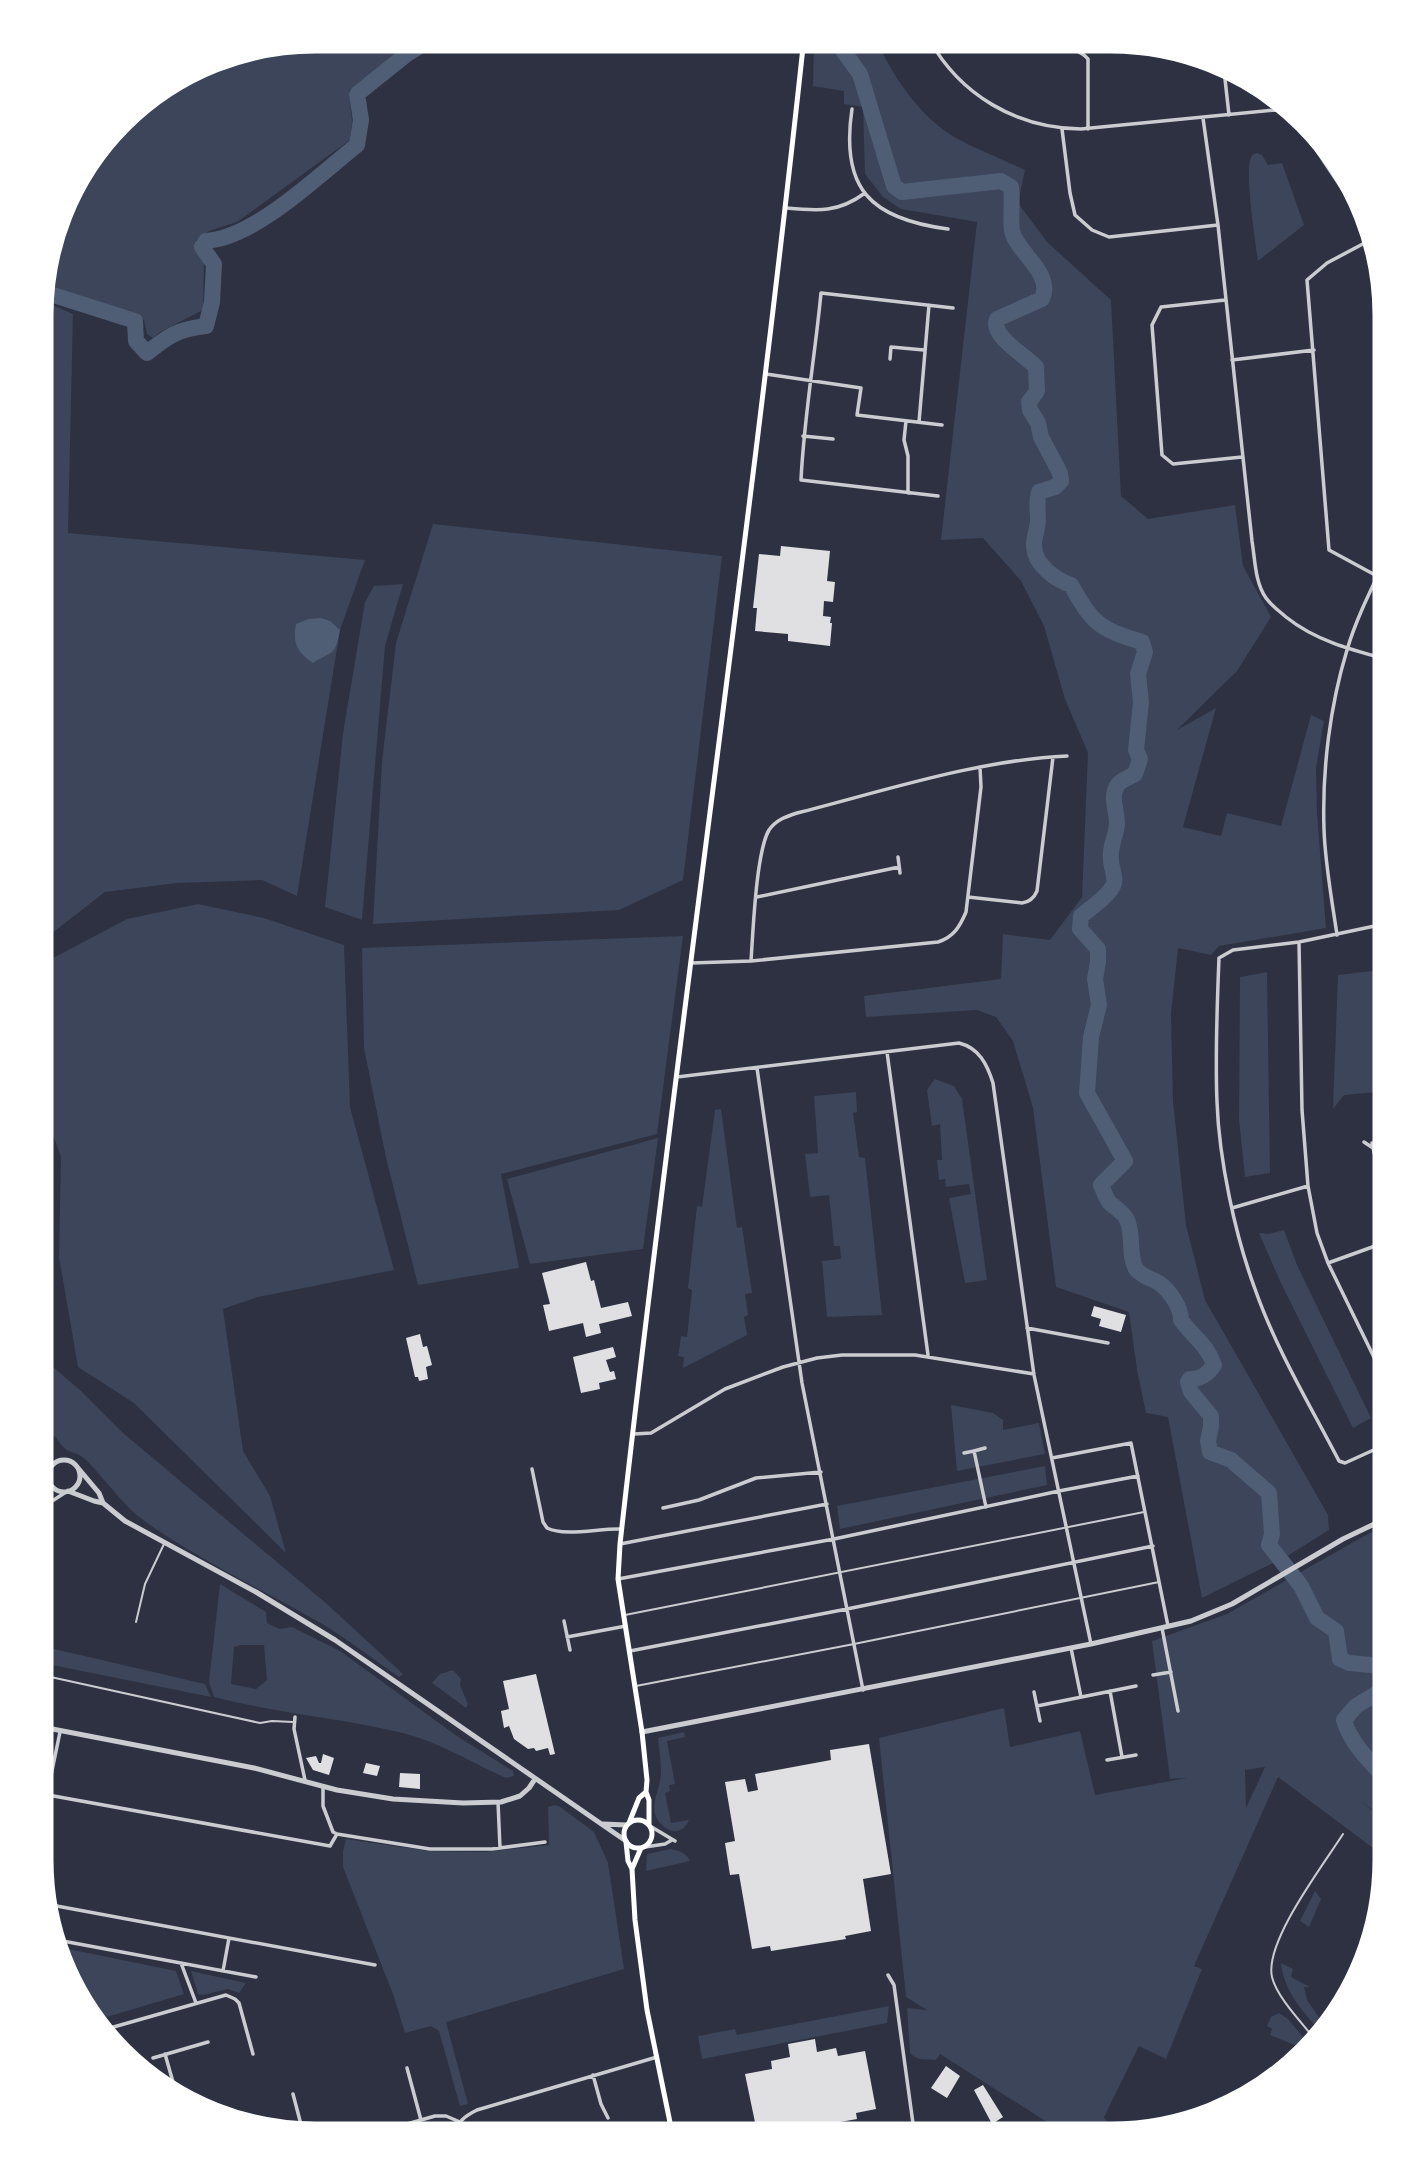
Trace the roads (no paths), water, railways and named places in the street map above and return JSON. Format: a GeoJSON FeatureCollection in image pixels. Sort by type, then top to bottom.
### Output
{"type":"FeatureCollection","features":[{"type":"Feature","properties":{"kind":"main road"},"geometry":{"type":"LineString","coordinates":[[649,1825],[642,1732],[618,1579],[620,1544],[766,374],[803,49]]}},
{"type":"Feature","properties":{"kind":"main road"},"geometry":{"type":"LineString","coordinates":[[646,1792],[639,1798],[624,1833],[628,1861],[632,1869],[636,1930],[647,2010],[671,2126]]}},
{"type":"Feature","properties":{"kind":"main road"},"geometry":{"type":"LineString","coordinates":[[628,1824],[641,1820],[652,1830],[651,1840],[643,1847],[632,1869]]}},
{"type":"Feature","properties":{"kind":"main road"},"geometry":{"type":"LineString","coordinates":[[626,1841],[633,1847],[643,1847]]}},
{"type":"Feature","properties":{"kind":"street"},"geometry":{"type":"LineString","coordinates":[[936,49],[952,72],[983,100],[1018,118],[1062,129],[1088,129],[1282,111]]}},
{"type":"Feature","properties":{"kind":"street"},"geometry":{"type":"LineString","coordinates":[[1070,49],[1081,51],[1088,59],[1088,129]]}},
{"type":"Feature","properties":{"kind":"street"},"geometry":{"type":"LineString","coordinates":[[1224,74],[1229,115]]}},
{"type":"Feature","properties":{"kind":"street"},"geometry":{"type":"LineString","coordinates":[[852,109],[849,150],[854,172],[865,193],[885,211],[907,222],[948,229]]}},
{"type":"Feature","properties":{"kind":"street"},"geometry":{"type":"LineString","coordinates":[[1203,118],[1218,225],[1252,541],[1260,586],[1266,598],[1299,628],[1347,649],[1377,657]]}},
{"type":"Feature","properties":{"kind":"street"},"geometry":{"type":"LineString","coordinates":[[1062,129],[1075,215],[1092,230],[1109,237],[1218,225]]}},
{"type":"Feature","properties":{"kind":"street"},"geometry":{"type":"LineString","coordinates":[[1305,133],[1354,207]]}},
{"type":"Feature","properties":{"kind":"street"},"geometry":{"type":"LineString","coordinates":[[786,208],[829,210],[852,202],[865,193]]}},
{"type":"Feature","properties":{"kind":"street"},"geometry":{"type":"LineString","coordinates":[[1337,935],[1323,828],[1334,700],[1347,649],[1377,576],[1329,550],[1307,280],[1328,263],[1366,240]]}},
{"type":"Feature","properties":{"kind":"street"},"geometry":{"type":"LineString","coordinates":[[938,496],[802,480],[803,436],[821,293],[953,308]]}},
{"type":"Feature","properties":{"kind":"street"},"geometry":{"type":"LineString","coordinates":[[1225,300],[1161,307],[1152,325],[1162,455],[1173,464],[1242,457]]}},
{"type":"Feature","properties":{"kind":"street"},"geometry":{"type":"LineString","coordinates":[[919,422],[929,305]]}},
{"type":"Feature","properties":{"kind":"street"},"geometry":{"type":"LineString","coordinates":[[890,359],[891,347],[924,350]]}},
{"type":"Feature","properties":{"kind":"street"},"geometry":{"type":"LineString","coordinates":[[1231,360],[1314,350]]}},
{"type":"Feature","properties":{"kind":"street"},"geometry":{"type":"LineString","coordinates":[[766,374],[861,388],[857,415],[942,425]]}},
{"type":"Feature","properties":{"kind":"street"},"geometry":{"type":"LineString","coordinates":[[906,421],[904,440],[908,456],[908,492]]}},
{"type":"Feature","properties":{"kind":"street"},"geometry":{"type":"LineString","coordinates":[[803,436],[833,439]]}},
{"type":"Feature","properties":{"kind":"street"},"geometry":{"type":"LineString","coordinates":[[751,961],[765,840],[775,823],[785,817],[980,767],[1009,761],[1067,756]]}},
{"type":"Feature","properties":{"kind":"street"},"geometry":{"type":"LineString","coordinates":[[968,897],[1022,903],[1034,896],[1037,891],[1053,757]]}},
{"type":"Feature","properties":{"kind":"street"},"geometry":{"type":"LineString","coordinates":[[691,964],[751,961],[949,939],[960,926],[966,912],[981,787],[980,767]]}},
{"type":"Feature","properties":{"kind":"street"},"geometry":{"type":"LineString","coordinates":[[898,857],[900,873]]}},
{"type":"Feature","properties":{"kind":"street"},"geometry":{"type":"LineString","coordinates":[[757,897],[899,867]]}},
{"type":"Feature","properties":{"kind":"street"},"geometry":{"type":"LineString","coordinates":[[1377,926],[1299,942],[1233,950],[1219,958],[1217,1103],[1225,1174],[1232,1208],[1255,1289],[1279,1345],[1339,1461],[1345,1463],[1377,1448]]}},
{"type":"Feature","properties":{"kind":"street"},"geometry":{"type":"LineString","coordinates":[[1299,942],[1302,1110],[1308,1186],[1317,1233],[1328,1263],[1377,1363]]}},
{"type":"Feature","properties":{"kind":"street"},"geometry":{"type":"LineString","coordinates":[[677,1077],[958,1043],[978,1052],[990,1071],[993,1083],[1034,1374],[1091,1644]]}},
{"type":"Feature","properties":{"kind":"street"},"geometry":{"type":"LineString","coordinates":[[887,1052],[928,1356]]}},
{"type":"Feature","properties":{"kind":"street"},"geometry":{"type":"LineString","coordinates":[[757,1068],[799,1362],[863,1690]]}},
{"type":"Feature","properties":{"kind":"street"},"geometry":{"type":"LineString","coordinates":[[1372,1145],[1377,1141]]}},
{"type":"Feature","properties":{"kind":"street"},"geometry":{"type":"LineString","coordinates":[[1364,1142],[1372,1145]]}},
{"type":"Feature","properties":{"kind":"street"},"geometry":{"type":"LineString","coordinates":[[1372,1145],[1377,1167]]}},
{"type":"Feature","properties":{"kind":"street"},"geometry":{"type":"LineString","coordinates":[[1232,1208],[1308,1186]]}},
{"type":"Feature","properties":{"kind":"street"},"geometry":{"type":"LineString","coordinates":[[1328,1263],[1377,1245]]}},
{"type":"Feature","properties":{"kind":"street"},"geometry":{"type":"LineString","coordinates":[[1027,1328],[1108,1343]]}},
{"type":"Feature","properties":{"kind":"street"},"geometry":{"type":"LineString","coordinates":[[632,1434],[651,1433],[725,1389],[799,1362],[842,1355],[928,1356],[1034,1374]]}},
{"type":"Feature","properties":{"kind":"street"},"geometry":{"type":"LineString","coordinates":[[1052,1458],[1131,1443],[1160,1581],[1178,1711]]}},
{"type":"Feature","properties":{"kind":"street"},"geometry":{"type":"LineString","coordinates":[[964,1452],[985,1448]]}},
{"type":"Feature","properties":{"kind":"street"},"geometry":{"type":"LineString","coordinates":[[974,1451],[986,1507]]}},
{"type":"Feature","properties":{"kind":"street"},"geometry":{"type":"LineString","coordinates":[[49,1464],[66,1460],[75,1464],[99,1493],[103,1503],[125,1521],[256,1592],[335,1640],[626,1841]]}},
{"type":"Feature","properties":{"kind":"street"},"geometry":{"type":"LineString","coordinates":[[53,1464],[49,1472],[49,1482],[56,1490],[103,1503]]}},
{"type":"Feature","properties":{"kind":"street"},"geometry":{"type":"LineString","coordinates":[[49,1504],[79,1482],[78,1468]]}},
{"type":"Feature","properties":{"kind":"street"},"geometry":{"type":"LineString","coordinates":[[532,1469],[543,1522],[547,1528],[561,1532],[622,1526]]}},
{"type":"Feature","properties":{"kind":"street"},"geometry":{"type":"LineString","coordinates":[[663,1508],[699,1500],[755,1478],[821,1472]]}},
{"type":"Feature","properties":{"kind":"street"},"geometry":{"type":"LineString","coordinates":[[618,1579],[834,1539],[1138,1476]]}},
{"type":"Feature","properties":{"kind":"street"},"geometry":{"type":"LineString","coordinates":[[620,1544],[827,1504]]}},
{"type":"Feature","properties":{"kind":"street"},"geometry":{"type":"LineString","coordinates":[[642,1732],[1091,1644],[1191,1620],[1231,1604],[1327,1548],[1377,1523]]}},
{"type":"Feature","properties":{"kind":"street"},"geometry":{"type":"LineString","coordinates":[[630,1651],[1153,1546]]}},
{"type":"Feature","properties":{"kind":"street"},"geometry":{"type":"LineString","coordinates":[[565,1621],[570,1650]]}},
{"type":"Feature","properties":{"kind":"street"},"geometry":{"type":"LineString","coordinates":[[567,1637],[626,1626]]}},
{"type":"Feature","properties":{"kind":"street"},"geometry":{"type":"LineString","coordinates":[[1070,1648],[1081,1697]]}},
{"type":"Feature","properties":{"kind":"street"},"geometry":{"type":"LineString","coordinates":[[1153,1675],[1171,1672]]}},
{"type":"Feature","properties":{"kind":"street"},"geometry":{"type":"LineString","coordinates":[[1037,1706],[1136,1686]]}},
{"type":"Feature","properties":{"kind":"street"},"geometry":{"type":"LineString","coordinates":[[1110,1691],[1122,1757]]}},
{"type":"Feature","properties":{"kind":"street"},"geometry":{"type":"LineString","coordinates":[[1034,1692],[1040,1721]]}},
{"type":"Feature","properties":{"kind":"street"},"geometry":{"type":"LineString","coordinates":[[295,1720],[294,1729],[305,1781]]}},
{"type":"Feature","properties":{"kind":"street"},"geometry":{"type":"LineString","coordinates":[[49,1728],[254,1768],[323,1786],[393,1799],[498,1802],[520,1796],[535,1779]]}},
{"type":"Feature","properties":{"kind":"street"},"geometry":{"type":"LineString","coordinates":[[49,1785],[60,1730]]}},
{"type":"Feature","properties":{"kind":"street"},"geometry":{"type":"LineString","coordinates":[[1107,1760],[1136,1755]]}},
{"type":"Feature","properties":{"kind":"street"},"geometry":{"type":"LineString","coordinates":[[323,1786],[323,1806],[333,1832],[337,1834],[430,1849],[500,1848],[545,1842]]}},
{"type":"Feature","properties":{"kind":"street"},"geometry":{"type":"LineString","coordinates":[[49,1795],[330,1846],[337,1834]]}},
{"type":"Feature","properties":{"kind":"street"},"geometry":{"type":"LineString","coordinates":[[498,1802],[500,1848]]}},
{"type":"Feature","properties":{"kind":"street"},"geometry":{"type":"LineString","coordinates":[[603,1824],[628,1824]]}},
{"type":"Feature","properties":{"kind":"street"},"geometry":{"type":"LineString","coordinates":[[643,1847],[673,1840],[649,1825]]}},
{"type":"Feature","properties":{"kind":"street"},"geometry":{"type":"LineString","coordinates":[[53,1905],[374,1965]]}},
{"type":"Feature","properties":{"kind":"street"},"geometry":{"type":"LineString","coordinates":[[223,1971],[229,1938]]}},
{"type":"Feature","properties":{"kind":"street"},"geometry":{"type":"LineString","coordinates":[[61,1941],[256,1977]]}},
{"type":"Feature","properties":{"kind":"street"},"geometry":{"type":"LineString","coordinates":[[181,1963],[196,2003]]}},
{"type":"Feature","properties":{"kind":"street"},"geometry":{"type":"LineString","coordinates":[[888,1975],[894,1985],[913,2126]]}},
{"type":"Feature","properties":{"kind":"street"},"geometry":{"type":"LineString","coordinates":[[109,2028],[222,1995],[239,2003],[253,2054]]}},
{"type":"Feature","properties":{"kind":"street"},"geometry":{"type":"LineString","coordinates":[[153,2057],[208,2042]]}},
{"type":"Feature","properties":{"kind":"street"},"geometry":{"type":"LineString","coordinates":[[165,2054],[174,2085]]}},
{"type":"Feature","properties":{"kind":"street"},"geometry":{"type":"LineString","coordinates":[[459,2126],[463,2118],[477,2110],[657,2057]]}},
{"type":"Feature","properties":{"kind":"street"},"geometry":{"type":"LineString","coordinates":[[407,2068],[421,2120]]}},
{"type":"Feature","properties":{"kind":"street"},"geometry":{"type":"LineString","coordinates":[[593,2075],[608,2118]]}},
{"type":"Feature","properties":{"kind":"street"},"geometry":{"type":"LineString","coordinates":[[166,2080],[172,2079]]}},
{"type":"Feature","properties":{"kind":"street"},"geometry":{"type":"LineString","coordinates":[[293,2094],[301,2125]]}},
{"type":"Feature","properties":{"kind":"street"},"geometry":{"type":"LineString","coordinates":[[400,2126],[440,2115],[460,2122]]}},
{"type":"Feature","properties":{"kind":"lane"},"geometry":{"type":"LineString","coordinates":[[624,1615],[1145,1512]]}},
{"type":"Feature","properties":{"kind":"lane"},"geometry":{"type":"LineString","coordinates":[[136,1622],[145,1584],[164,1543]]}},
{"type":"Feature","properties":{"kind":"lane"},"geometry":{"type":"LineString","coordinates":[[635,1686],[1160,1581]]}},
{"type":"Feature","properties":{"kind":"lane"},"geometry":{"type":"LineString","coordinates":[[49,1677],[260,1723],[295,1720]]}},
{"type":"Feature","properties":{"kind":"lane"},"geometry":{"type":"LineString","coordinates":[[1312,2035],[1278,1989],[1273,1979],[1272,1955],[1284,1929],[1343,1834]]}},
{"type":"Feature","properties":{"kind":"waterway"},"geometry":{"type":"LineString","coordinates":[[50,294],[135,321],[136,341],[147,353],[174,334],[206,326],[212,302],[214,264],[202,247],[206,241],[245,229],[265,217],[357,145],[361,120],[357,94],[415,49]]}},
{"type":"Feature","properties":{"kind":"waterway"},"geometry":{"type":"LineString","coordinates":[[842,49],[860,74],[894,186],[902,192],[1001,181],[1011,187],[1012,231],[1043,280],[1042,299],[997,319],[996,325],[1003,338],[1036,367],[1037,391],[1029,402],[1030,410],[1060,473],[1061,481],[1055,487],[1039,492],[1035,554],[1047,571],[1071,585],[1092,617],[1106,629],[1142,642],[1145,652],[1138,674],[1141,702],[1136,750],[1140,759],[1135,774],[1118,784],[1114,795],[1117,823],[1111,855],[1114,883],[1103,898],[1081,916],[1080,929],[1098,949],[1095,979],[1099,1005],[1091,1037],[1087,1093],[1125,1161],[1101,1185],[1106,1198],[1127,1220],[1136,1269],[1167,1290],[1177,1305],[1181,1320],[1204,1346],[1214,1365],[1201,1377],[1188,1382],[1191,1392],[1211,1416],[1208,1441],[1210,1452],[1231,1460],[1269,1493],[1272,1534],[1269,1545],[1301,1586],[1317,1618],[1336,1631],[1340,1659],[1349,1663],[1377,1666]]}},
{"type":"Feature","properties":{"kind":"waterway"},"geometry":{"type":"LineString","coordinates":[[1377,1693],[1356,1706],[1344,1720],[1356,1745],[1377,1768]]}}]}
